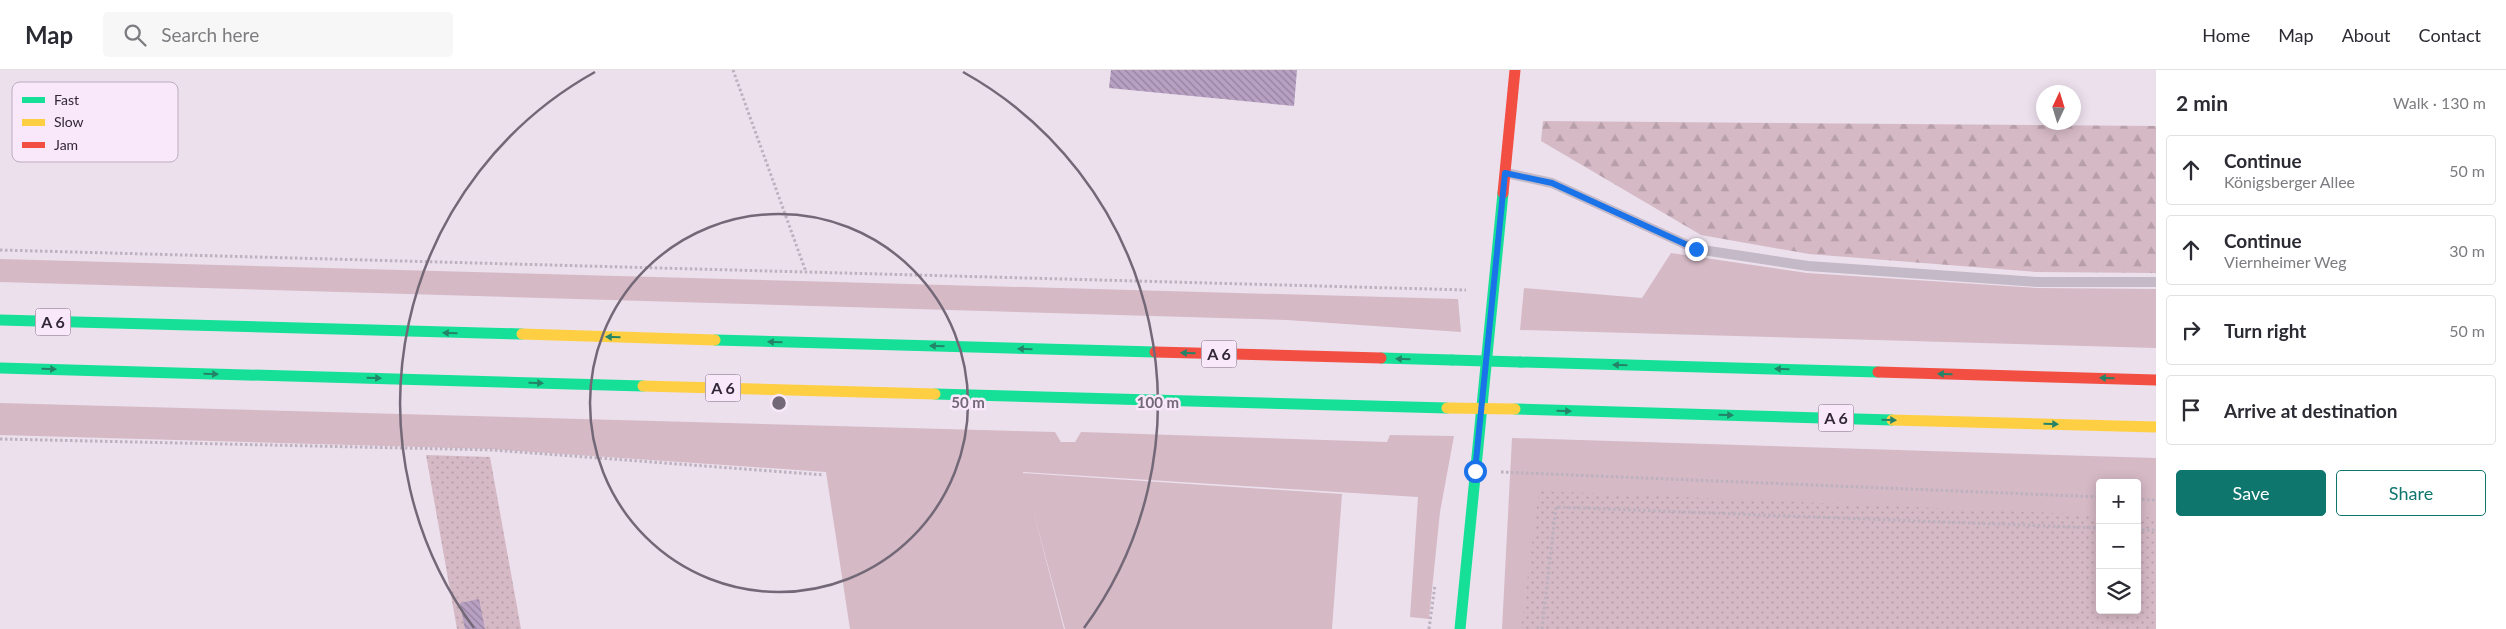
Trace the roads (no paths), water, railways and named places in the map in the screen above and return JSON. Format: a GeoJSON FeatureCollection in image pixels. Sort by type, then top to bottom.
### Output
{"type":"FeatureCollection","features":[{"type":"Feature","properties":{"kind":"main road"},"geometry":{"type":"LineString","coordinates":[[1460,629],[1515,70]]}},
{"type":"Feature","properties":{"kind":"main road","name":"A 6"},"geometry":{"type":"LineString","coordinates":[[0,320],[2156,380]]}},
{"type":"Feature","properties":{"kind":"main road","name":"A 6"},"geometry":{"type":"LineString","coordinates":[[0,368],[2156,427]]}},
{"type":"Feature","properties":{"kind":"lane"},"geometry":{"type":"LineString","coordinates":[[1505,173],[1552,183],[1696,249],[1808,266],[2036,282],[2156,282]]}}]}
